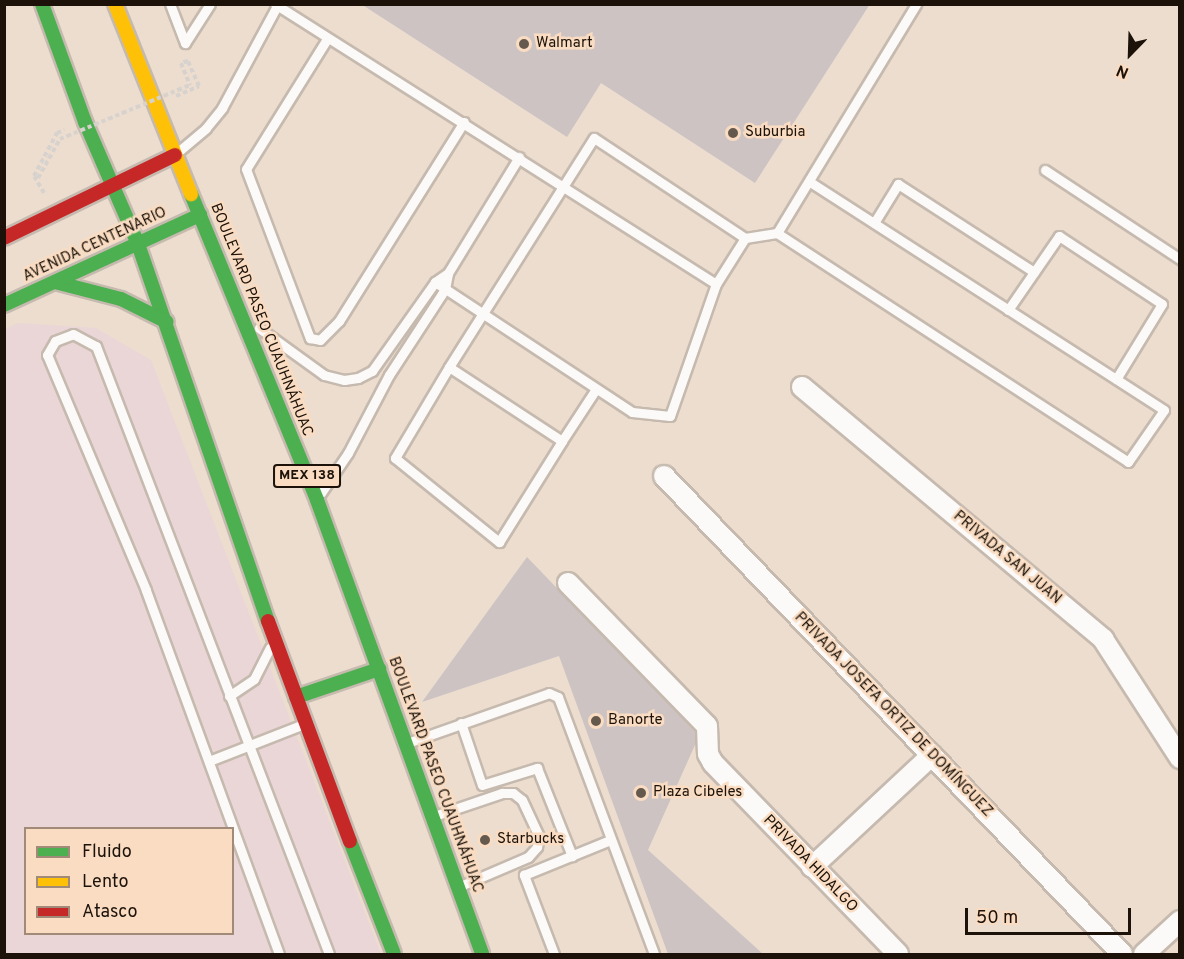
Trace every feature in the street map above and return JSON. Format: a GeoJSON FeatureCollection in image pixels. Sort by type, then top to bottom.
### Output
{"type":"FeatureCollection","features":[{"type":"Feature","properties":{"kind":"main road"},"geometry":{"type":"LineString","coordinates":[[42,4],[85,122],[138,244],[167,322],[274,641],[394,954]]}},
{"type":"Feature","properties":{"kind":"main road","name":"BOULEVARD PASEO CUAUHNÁHUAC"},"geometry":{"type":"LineString","coordinates":[[115,4],[175,155],[245,318],[317,500],[482,954]]}},
{"type":"Feature","properties":{"kind":"main road"},"geometry":{"type":"LineString","coordinates":[[4,238],[111,182],[175,155]]}},
{"type":"Feature","properties":{"kind":"main road","name":"AVENIDA CENTENARIO"},"geometry":{"type":"LineString","coordinates":[[4,305],[200,214]]}},
{"type":"Feature","properties":{"kind":"main road"},"geometry":{"type":"LineString","coordinates":[[56,282],[121,299],[167,322]]}},
{"type":"Feature","properties":{"kind":"main road"},"geometry":{"type":"LineString","coordinates":[[296,697],[379,669]]}},
{"type":"Feature","properties":{"kind":"street","name":"PRIVADA SAN JUAN"},"geometry":{"type":"LineString","coordinates":[[802,387],[1103,639],[1179,758]]}},
{"type":"Feature","properties":{"kind":"street","name":"PRIVADA JOSEFA ORTIZ DE DOMÍNGUEZ"},"geometry":{"type":"LineString","coordinates":[[664,476],[1122,954]]}},
{"type":"Feature","properties":{"kind":"street","name":"PRIVADA HIDALGO"},"geometry":{"type":"LineString","coordinates":[[568,583],[704,723],[709,730],[711,760],[898,954]]}},
{"type":"Feature","properties":{"kind":"street"},"geometry":{"type":"LineString","coordinates":[[812,867],[932,755]]}},
{"type":"Feature","properties":{"kind":"street"},"geometry":{"type":"LineString","coordinates":[[1144,954],[1179,921]]}},
{"type":"Feature","properties":{"kind":"lane"},"geometry":{"type":"LineString","coordinates":[[170,4],[185,43],[210,4]]}},
{"type":"Feature","properties":{"kind":"lane"},"geometry":{"type":"LineString","coordinates":[[777,233],[916,4]]}},
{"type":"Feature","properties":{"kind":"lane"},"geometry":{"type":"LineString","coordinates":[[175,155],[206,128],[222,108],[276,5],[565,186],[716,284]]}},
{"type":"Feature","properties":{"kind":"lane"},"geometry":{"type":"LineString","coordinates":[[327,39],[246,169],[310,338],[320,340],[339,321],[464,122]]}},
{"type":"Feature","properties":{"kind":"lane"},"geometry":{"type":"LineString","coordinates":[[596,389],[500,542],[395,458],[449,367],[594,138],[744,238],[777,233],[1128,462],[1164,410],[810,182]]}},
{"type":"Feature","properties":{"kind":"lane"},"geometry":{"type":"LineString","coordinates":[[317,500],[348,453],[389,375],[445,290],[448,273],[519,158]]}},
{"type":"Feature","properties":{"kind":"lane"},"geometry":{"type":"LineString","coordinates":[[1045,170],[1179,259]]}},
{"type":"Feature","properties":{"kind":"lane"},"geometry":{"type":"LineString","coordinates":[[874,223],[898,184],[1034,272]]}},
{"type":"Feature","properties":{"kind":"lane"},"geometry":{"type":"LineString","coordinates":[[1008,310],[1059,236],[1162,304],[1116,379]]}},
{"type":"Feature","properties":{"kind":"lane"},"geometry":{"type":"LineString","coordinates":[[435,282],[632,412],[670,416],[716,284],[744,238]]}},
{"type":"Feature","properties":{"kind":"lane"},"geometry":{"type":"LineString","coordinates":[[245,318],[324,375],[345,380],[358,378],[372,371],[435,282],[448,273]]}},
{"type":"Feature","properties":{"kind":"lane"},"geometry":{"type":"LineString","coordinates":[[233,827],[146,590],[47,355],[56,341],[73,334],[96,346],[330,954]]}},
{"type":"Feature","properties":{"kind":"lane"},"geometry":{"type":"LineString","coordinates":[[449,367],[562,441]]}},
{"type":"Feature","properties":{"kind":"lane"},"geometry":{"type":"LineString","coordinates":[[230,696],[254,679],[274,641]]}},
{"type":"Feature","properties":{"kind":"lane"},"geometry":{"type":"LineString","coordinates":[[406,743],[549,693],[558,697],[654,954]]}},
{"type":"Feature","properties":{"kind":"lane"},"geometry":{"type":"LineString","coordinates":[[461,723],[482,785],[537,768],[572,856]]}},
{"type":"Feature","properties":{"kind":"lane"},"geometry":{"type":"LineString","coordinates":[[209,761],[304,724]]}},
{"type":"Feature","properties":{"kind":"lane"},"geometry":{"type":"LineString","coordinates":[[432,817],[502,793],[513,793],[522,800],[539,836],[537,847],[528,857],[458,887]]}},
{"type":"Feature","properties":{"kind":"lane"},"geometry":{"type":"LineString","coordinates":[[234,830],[279,954]]}},
{"type":"Feature","properties":{"kind":"lane"},"geometry":{"type":"LineString","coordinates":[[554,954],[524,875],[610,840]]}},
{"type":"Feature","properties":{"kind":"path"},"geometry":{"type":"LineString","coordinates":[[85,122],[57,133],[34,176],[38,178],[60,139],[190,85],[181,63],[188,61],[199,86]]}},
{"type":"Feature","properties":{"kind":"shaded area"},"geometry":{"type":"Polygon","coordinates":[[[18,323],[96,328],[151,360],[381,954],[5,954],[5,329],[18,323]]]}},
{"type":"Feature","properties":{"kind":"building"},"geometry":{"type":"Polygon","coordinates":[[[361,4],[870,4],[755,183],[601,83],[567,137],[361,4]]]}},
{"type":"Feature","properties":{"kind":"building","name":"Plaza Cibeles"},"geometry":{"type":"Polygon","coordinates":[[[527,557],[699,736],[648,850],[763,954],[668,954],[559,656],[422,702],[527,557]]]}},
{"type":"Feature","properties":{"kind":"traffic: fast"},"geometry":{"type":"LineString","coordinates":[[42,4],[85,122],[138,244],[268,621]]}},
{"type":"Feature","properties":{"kind":"traffic: fast"},"geometry":{"type":"LineString","coordinates":[[191,194],[317,500],[482,954]]}},
{"type":"Feature","properties":{"kind":"traffic: fast"},"geometry":{"type":"LineString","coordinates":[[4,305],[200,215]]}},
{"type":"Feature","properties":{"kind":"traffic: fast"},"geometry":{"type":"LineString","coordinates":[[55,282],[121,299],[167,322]]}},
{"type":"Feature","properties":{"kind":"traffic: fast"},"geometry":{"type":"LineString","coordinates":[[296,697],[379,669]]}},
{"type":"Feature","properties":{"kind":"traffic: fast"},"geometry":{"type":"LineString","coordinates":[[350,841],[394,954]]}},
{"type":"Feature","properties":{"kind":"traffic: slow"},"geometry":{"type":"LineString","coordinates":[[115,4],[191,194]]}},
{"type":"Feature","properties":{"kind":"traffic: jam"},"geometry":{"type":"LineString","coordinates":[[4,238],[175,155]]}},
{"type":"Feature","properties":{"kind":"traffic: jam"},"geometry":{"type":"LineString","coordinates":[[268,621],[350,841]]}},
{"type":"Feature","properties":{"kind":"place","name":"Walmart"},"geometry":{"type":"Point","coordinates":[524,44]}},
{"type":"Feature","properties":{"kind":"place","name":"Suburbia"},"geometry":{"type":"Point","coordinates":[733,133]}},
{"type":"Feature","properties":{"kind":"place","name":"Banorte"},"geometry":{"type":"Point","coordinates":[596,721]}},
{"type":"Feature","properties":{"kind":"place","name":"Plaza Cibeles"},"geometry":{"type":"Point","coordinates":[641,793]}},
{"type":"Feature","properties":{"kind":"place","name":"Starbucks"},"geometry":{"type":"Point","coordinates":[485,840]}}]}
